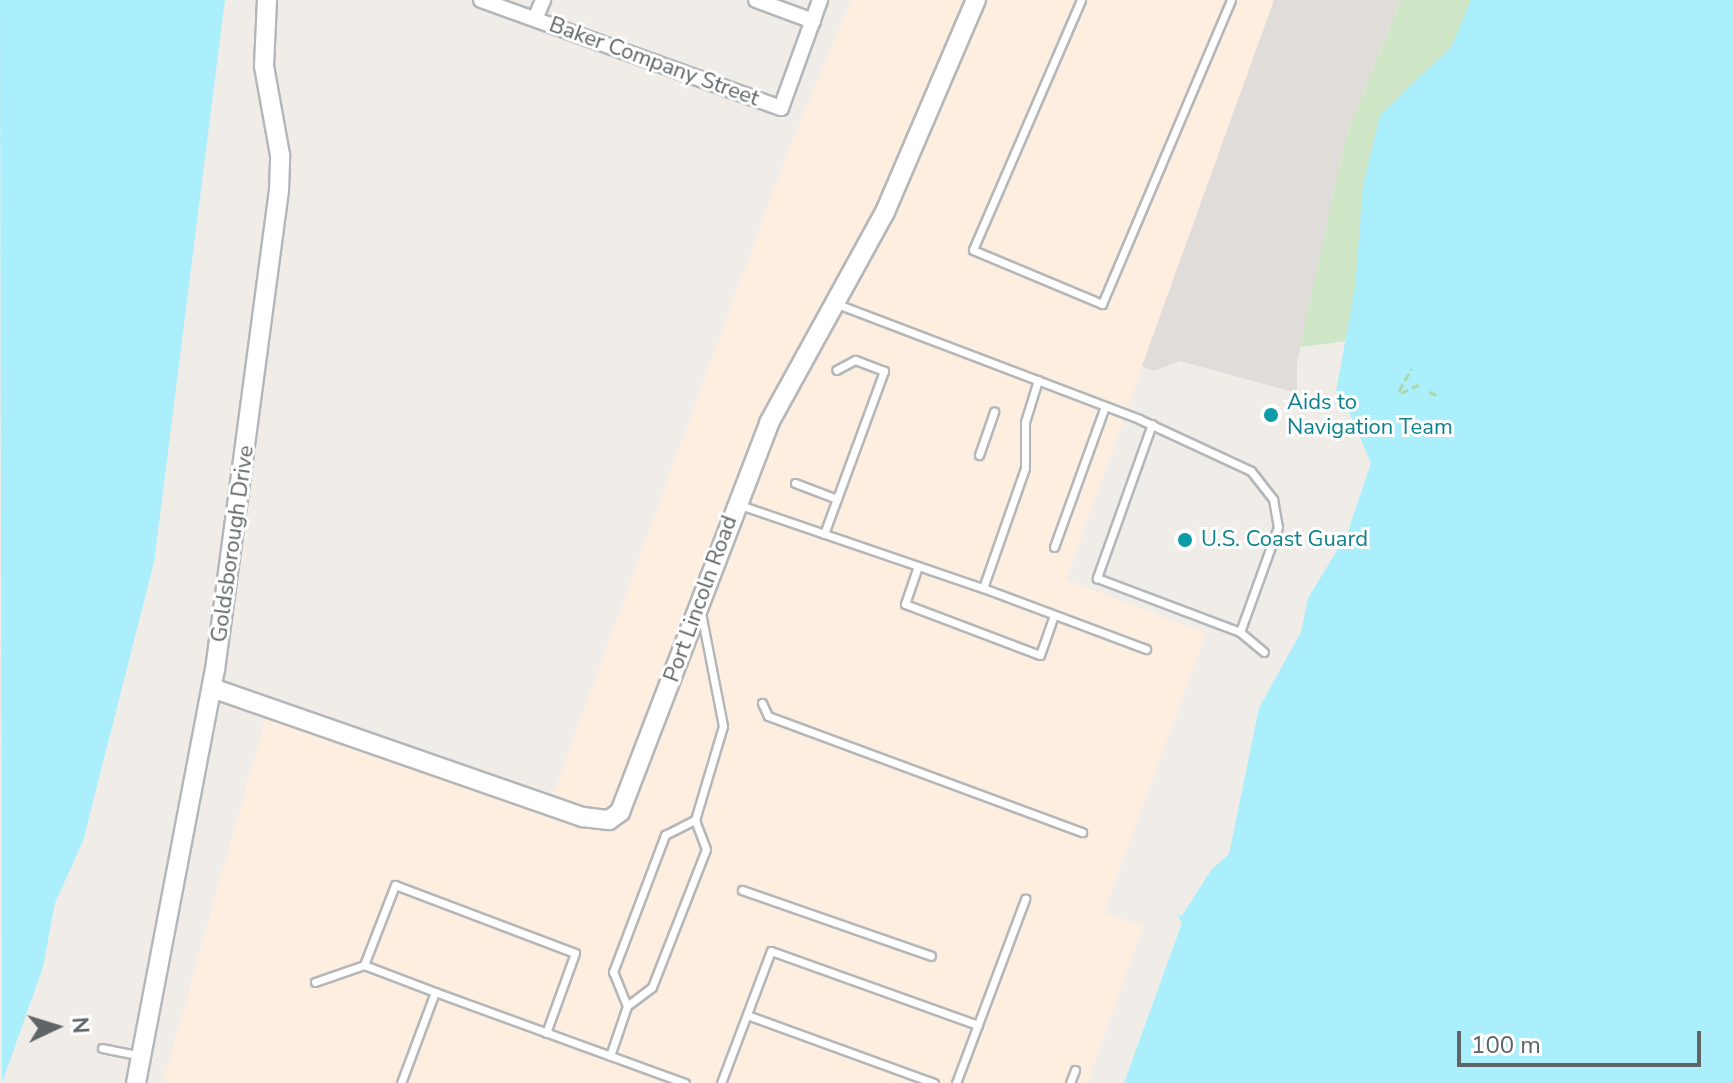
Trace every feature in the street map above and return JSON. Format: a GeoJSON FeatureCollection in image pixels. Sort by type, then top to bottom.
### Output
{"type":"FeatureCollection","features":[{"type":"Feature","properties":{"kind":"street","name":"Goldsborough Drive"},"geometry":{"type":"LineString","coordinates":[[136,1083],[144,1056],[212,688],[281,176],[265,80],[267,0]]}},
{"type":"Feature","properties":{"kind":"street","name":"Baker Company Street"},"geometry":{"type":"LineString","coordinates":[[481,0],[781,108],[813,21]]}},
{"type":"Feature","properties":{"kind":"street"},"geometry":{"type":"LineString","coordinates":[[535,19],[543,0]]}},
{"type":"Feature","properties":{"kind":"street"},"geometry":{"type":"LineString","coordinates":[[756,0],[813,21],[820,0]]}},
{"type":"Feature","properties":{"kind":"street","name":"Port Lincoln Road"},"geometry":{"type":"LineString","coordinates":[[212,688],[583,817],[609,820],[628,801],[736,503],[769,423],[885,212],[976,0]]}},
{"type":"Feature","properties":{"kind":"lane"},"geometry":{"type":"LineString","coordinates":[[1081,0],[973,250],[1102,304],[1231,0]]}},
{"type":"Feature","properties":{"kind":"lane"},"geometry":{"type":"LineString","coordinates":[[837,304],[1152,424],[1251,471],[1273,499],[1278,527],[1240,632]]}},
{"type":"Feature","properties":{"kind":"lane"},"geometry":{"type":"LineString","coordinates":[[824,534],[884,371],[855,360],[836,370]]}},
{"type":"Feature","properties":{"kind":"lane"},"geometry":{"type":"LineString","coordinates":[[983,588],[1025,468],[1025,422],[1038,380]]}},
{"type":"Feature","properties":{"kind":"lane"},"geometry":{"type":"LineString","coordinates":[[1054,547],[1105,406]]}},
{"type":"Feature","properties":{"kind":"lane"},"geometry":{"type":"LineString","coordinates":[[979,455],[994,412]]}},
{"type":"Feature","properties":{"kind":"lane"},"geometry":{"type":"LineString","coordinates":[[1152,424],[1097,578],[1240,632],[1264,652]]}},
{"type":"Feature","properties":{"kind":"lane"},"geometry":{"type":"LineString","coordinates":[[795,483],[837,499]]}},
{"type":"Feature","properties":{"kind":"lane"},"geometry":{"type":"LineString","coordinates":[[736,503],[983,588],[1146,649]]}},
{"type":"Feature","properties":{"kind":"lane"},"geometry":{"type":"LineString","coordinates":[[918,566],[905,604],[1040,655],[1054,615]]}},
{"type":"Feature","properties":{"kind":"lane"},"geometry":{"type":"LineString","coordinates":[[610,1056],[627,1006],[652,987],[706,849],[695,820],[723,726],[699,603]]}},
{"type":"Feature","properties":{"kind":"lane"},"geometry":{"type":"LineString","coordinates":[[762,703],[768,716],[1082,832]]}},
{"type":"Feature","properties":{"kind":"lane"},"geometry":{"type":"LineString","coordinates":[[627,1006],[613,972],[665,835],[695,820]]}},
{"type":"Feature","properties":{"kind":"lane"},"geometry":{"type":"LineString","coordinates":[[364,965],[395,885],[575,953],[546,1033]]}},
{"type":"Feature","properties":{"kind":"lane"},"geometry":{"type":"LineString","coordinates":[[742,890],[931,956]]}},
{"type":"Feature","properties":{"kind":"lane"},"geometry":{"type":"LineString","coordinates":[[956,1083],[1025,899]]}},
{"type":"Feature","properties":{"kind":"lane"},"geometry":{"type":"LineString","coordinates":[[721,1083],[771,951],[978,1025]]}},
{"type":"Feature","properties":{"kind":"lane"},"geometry":{"type":"LineString","coordinates":[[315,982],[364,965],[685,1083]]}},
{"type":"Feature","properties":{"kind":"lane"},"geometry":{"type":"LineString","coordinates":[[401,1083],[435,992]]}},
{"type":"Feature","properties":{"kind":"lane"},"geometry":{"type":"LineString","coordinates":[[747,1015],[934,1083]]}},
{"type":"Feature","properties":{"kind":"lane"},"geometry":{"type":"LineString","coordinates":[[102,1048],[144,1056]]}},
{"type":"Feature","properties":{"kind":"lane"},"geometry":{"type":"LineString","coordinates":[[1070,1083],[1075,1070]]}},
{"type":"Feature","properties":{"kind":"path"},"geometry":{"type":"LineString","coordinates":[[1412,368],[1400,392],[1420,384]]}},
{"type":"Feature","properties":{"kind":"path"},"geometry":{"type":"LineString","coordinates":[[1429,392],[1437,395]]}},
{"type":"Feature","properties":{"kind":"shaded area"},"geometry":{"type":"Polygon","coordinates":[[[851,0],[1274,0],[1066,580],[1206,633],[1104,912],[1143,927],[1087,1083],[163,1083],[269,706],[548,808],[786,156],[851,0]]]}},
{"type":"Feature","properties":{"kind":"shaded area"},"geometry":{"type":"Polygon","coordinates":[[[1274,0],[1401,0],[1347,133],[1297,363],[1297,393],[1180,361],[1154,371],[1142,366],[1274,0]]]}},
{"type":"Feature","properties":{"kind":"green space"},"geometry":{"type":"Polygon","coordinates":[[[1401,0],[1563,0],[1371,462],[1334,403],[1347,341],[1300,347],[1347,133],[1401,0]]]}},
{"type":"Feature","properties":{"kind":"water"},"geometry":{"type":"Polygon","coordinates":[[[0,0],[225,0],[154,562],[83,841],[55,903],[43,967],[2,1083],[0,0]]]}},
{"type":"Feature","properties":{"kind":"water"},"geometry":{"type":"Polygon","coordinates":[[[1471,0],[1733,0],[1733,1083],[1124,1083],[1182,923],[1177,914],[1182,896],[1215,853],[1238,756],[1360,462],[1334,403],[1355,287],[1363,186],[1380,115],[1451,47],[1471,0]]]}},
{"type":"Feature","properties":{"kind":"pier"},"geometry":{"type":"Polygon","coordinates":[[[1334,403],[1346,405],[1371,463],[1347,534],[1308,598],[1301,632],[1259,708],[1229,854],[1211,870],[1182,916],[1177,914],[1182,896],[1211,851],[1244,726],[1327,543],[1356,462],[1334,403]]]}},
{"type":"Feature","properties":{"kind":"place","name":"Aids to Navigation Team"},"geometry":{"type":"Point","coordinates":[1271,415]}},
{"type":"Feature","properties":{"kind":"place","name":"U.S. Coast Guard"},"geometry":{"type":"Point","coordinates":[1185,540]}}]}
